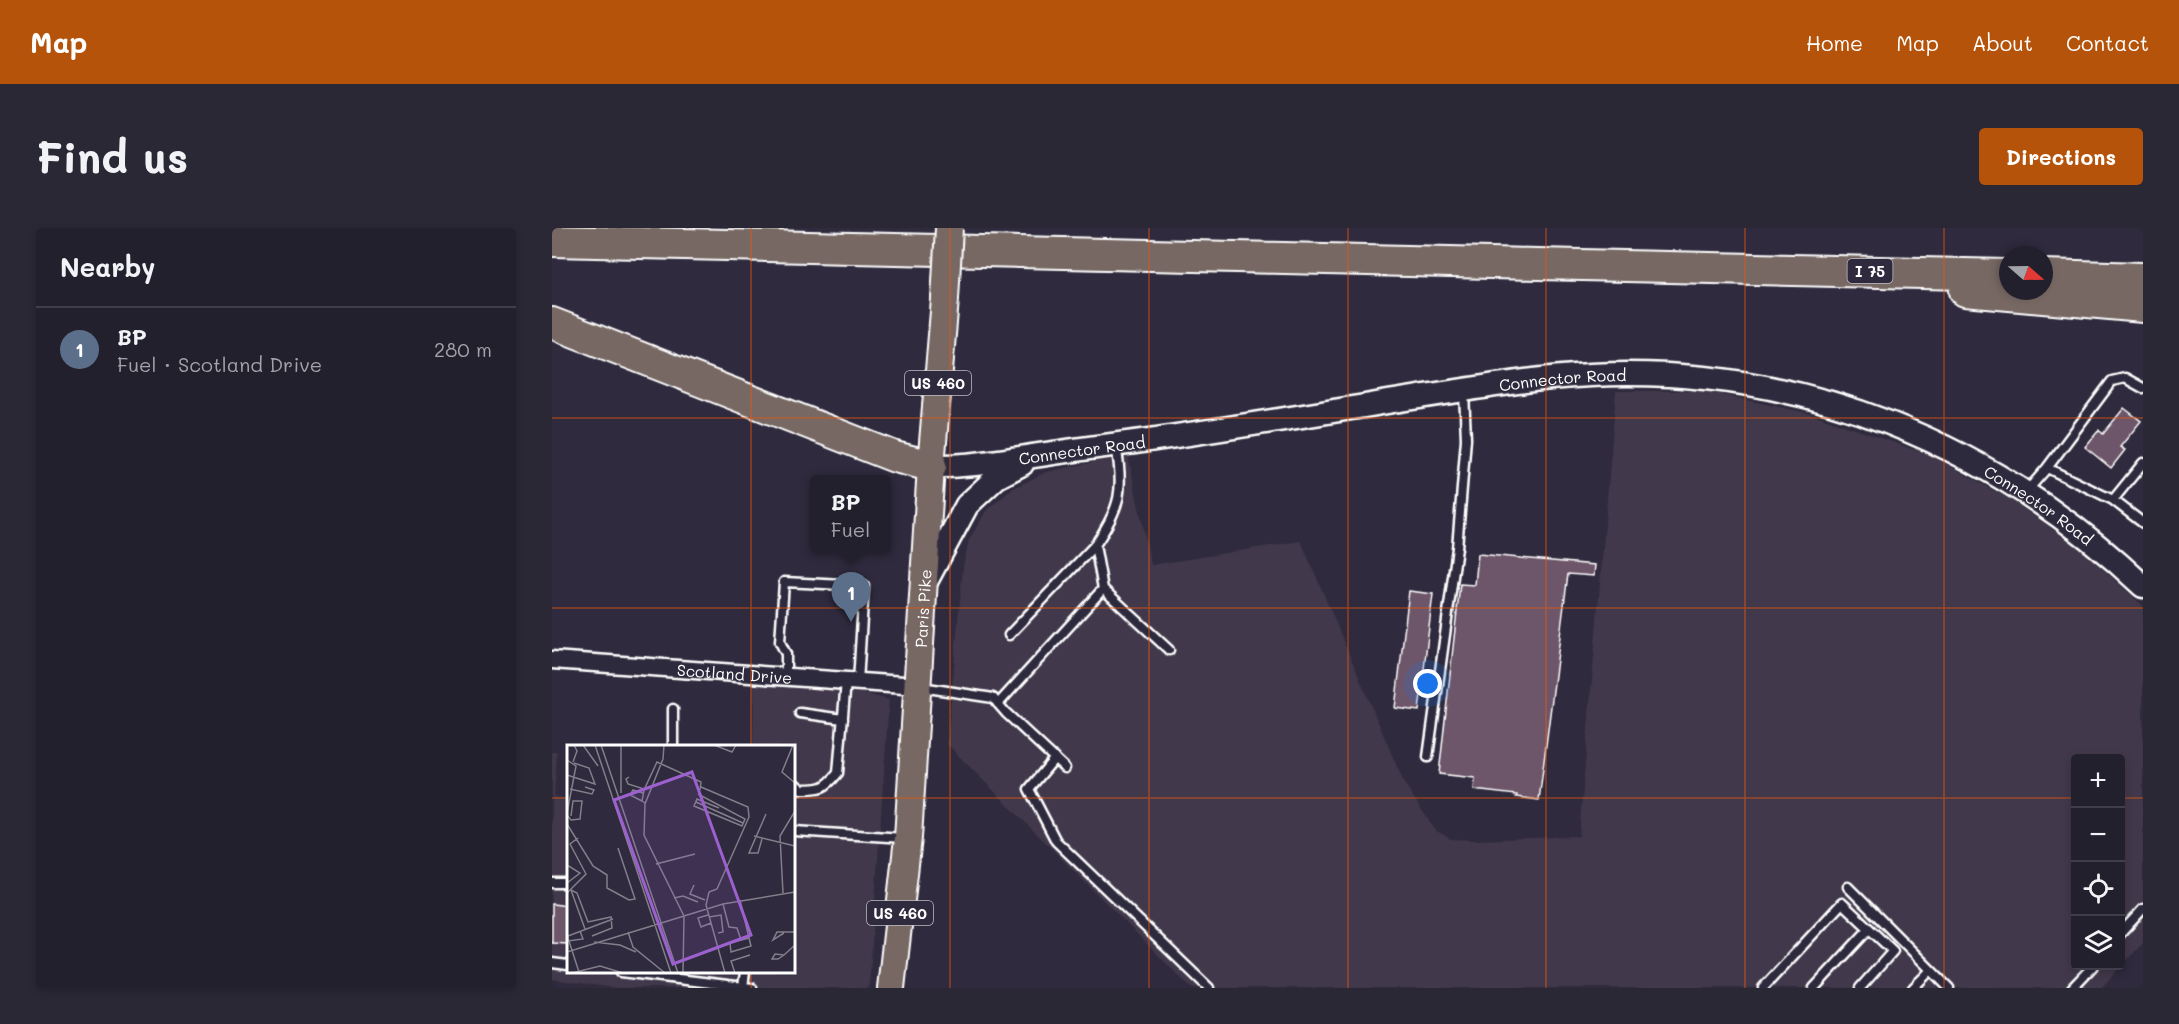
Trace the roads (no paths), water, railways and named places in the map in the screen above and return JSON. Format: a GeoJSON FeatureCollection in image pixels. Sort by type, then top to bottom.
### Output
{"type":"FeatureCollection","features":[{"type":"Feature","properties":{"kind":"highway","name":"I 75"},"geometry":{"type":"LineString","coordinates":[[552,241],[1999,274]]}},
{"type":"Feature","properties":{"kind":"highway"},"geometry":{"type":"LineString","coordinates":[[1732,268],[1834,280],[2143,307]]}},
{"type":"Feature","properties":{"kind":"highway"},"geometry":{"type":"LineString","coordinates":[[2053,275],[2143,278]]}},
{"type":"Feature","properties":{"kind":"highway"},"geometry":{"type":"LineString","coordinates":[[552,323],[895,457],[931,466]]}},
{"type":"Feature","properties":{"kind":"main road","name":"Paris Pike"},"geometry":{"type":"LineString","coordinates":[[891,988],[908,838],[931,466],[949,228]]}},
{"type":"Feature","properties":{"kind":"main road","name":"Connector Road"},"geometry":{"type":"LineString","coordinates":[[931,466],[974,465],[1116,445],[1464,390],[1606,374],[1654,374],[1753,384],[1818,399],[1892,423],[1947,448],[2025,492],[2072,524],[2143,586]]}},
{"type":"Feature","properties":{"kind":"main road"},"geometry":{"type":"LineString","coordinates":[[924,585],[967,505],[997,477],[1039,455]]}},
{"type":"Feature","properties":{"kind":"street","name":"Scotland Drive"},"geometry":{"type":"LineString","coordinates":[[552,660],[918,686]]}},
{"type":"Feature","properties":{"kind":"lane"},"geometry":{"type":"LineString","coordinates":[[2025,492],[2047,468],[2112,381],[2125,378],[2143,388]]}},
{"type":"Feature","properties":{"kind":"lane"},"geometry":{"type":"LineString","coordinates":[[1428,757],[1457,548],[1466,439],[1464,390]]}},
{"type":"Feature","properties":{"kind":"lane"},"geometry":{"type":"LineString","coordinates":[[1009,634],[1095,545],[1116,508],[1120,491],[1120,470],[1116,445]]}},
{"type":"Feature","properties":{"kind":"lane"},"geometry":{"type":"LineString","coordinates":[[2113,500],[2143,463]]}},
{"type":"Feature","properties":{"kind":"lane"},"geometry":{"type":"LineString","coordinates":[[2047,468],[2113,500],[2143,523]]}},
{"type":"Feature","properties":{"kind":"lane"},"geometry":{"type":"LineString","coordinates":[[1095,545],[1103,589],[1169,650]]}},
{"type":"Feature","properties":{"kind":"lane"},"geometry":{"type":"LineString","coordinates":[[786,677],[786,654],[780,642],[784,582],[864,586],[852,681],[843,719],[838,773],[822,789],[801,789],[795,784]]}},
{"type":"Feature","properties":{"kind":"lane"},"geometry":{"type":"LineString","coordinates":[[998,704],[1103,589]]}},
{"type":"Feature","properties":{"kind":"lane"},"geometry":{"type":"LineString","coordinates":[[918,686],[993,698],[1065,768]]}},
{"type":"Feature","properties":{"kind":"lane"},"geometry":{"type":"LineString","coordinates":[[673,709],[673,745]]}},
{"type":"Feature","properties":{"kind":"lane"},"geometry":{"type":"LineString","coordinates":[[800,713],[843,719]]}},
{"type":"Feature","properties":{"kind":"lane"},"geometry":{"type":"LineString","coordinates":[[1055,758],[1029,789],[1056,841],[1209,988]]}},
{"type":"Feature","properties":{"kind":"lane"},"geometry":{"type":"LineString","coordinates":[[795,831],[908,838]]}},
{"type":"Feature","properties":{"kind":"lane"},"geometry":{"type":"LineString","coordinates":[[1848,886],[1949,988]]}},
{"type":"Feature","properties":{"kind":"lane"},"geometry":{"type":"LineString","coordinates":[[1763,988],[1842,903],[1893,951],[1860,988]]}},
{"type":"Feature","properties":{"kind":"lane"},"geometry":{"type":"LineString","coordinates":[[2125,929],[2143,909]]}},
{"type":"Feature","properties":{"kind":"lane"},"geometry":{"type":"LineString","coordinates":[[1814,988],[1869,929]]}},
{"type":"Feature","properties":{"kind":"lane"},"geometry":{"type":"LineString","coordinates":[[552,963],[567,965]]}},
{"type":"Feature","properties":{"kind":"lane"},"geometry":{"type":"LineString","coordinates":[[1913,988],[1931,970]]}},
{"type":"Feature","properties":{"kind":"lane"},"geometry":{"type":"LineString","coordinates":[[2072,988],[2088,970]]}},
{"type":"Feature","properties":{"kind":"lane"},"geometry":{"type":"LineString","coordinates":[[629,973],[748,987]]}},
{"type":"Feature","properties":{"kind":"place","name":"BP"},"geometry":{"type":"Point","coordinates":[851,622]}}]}
